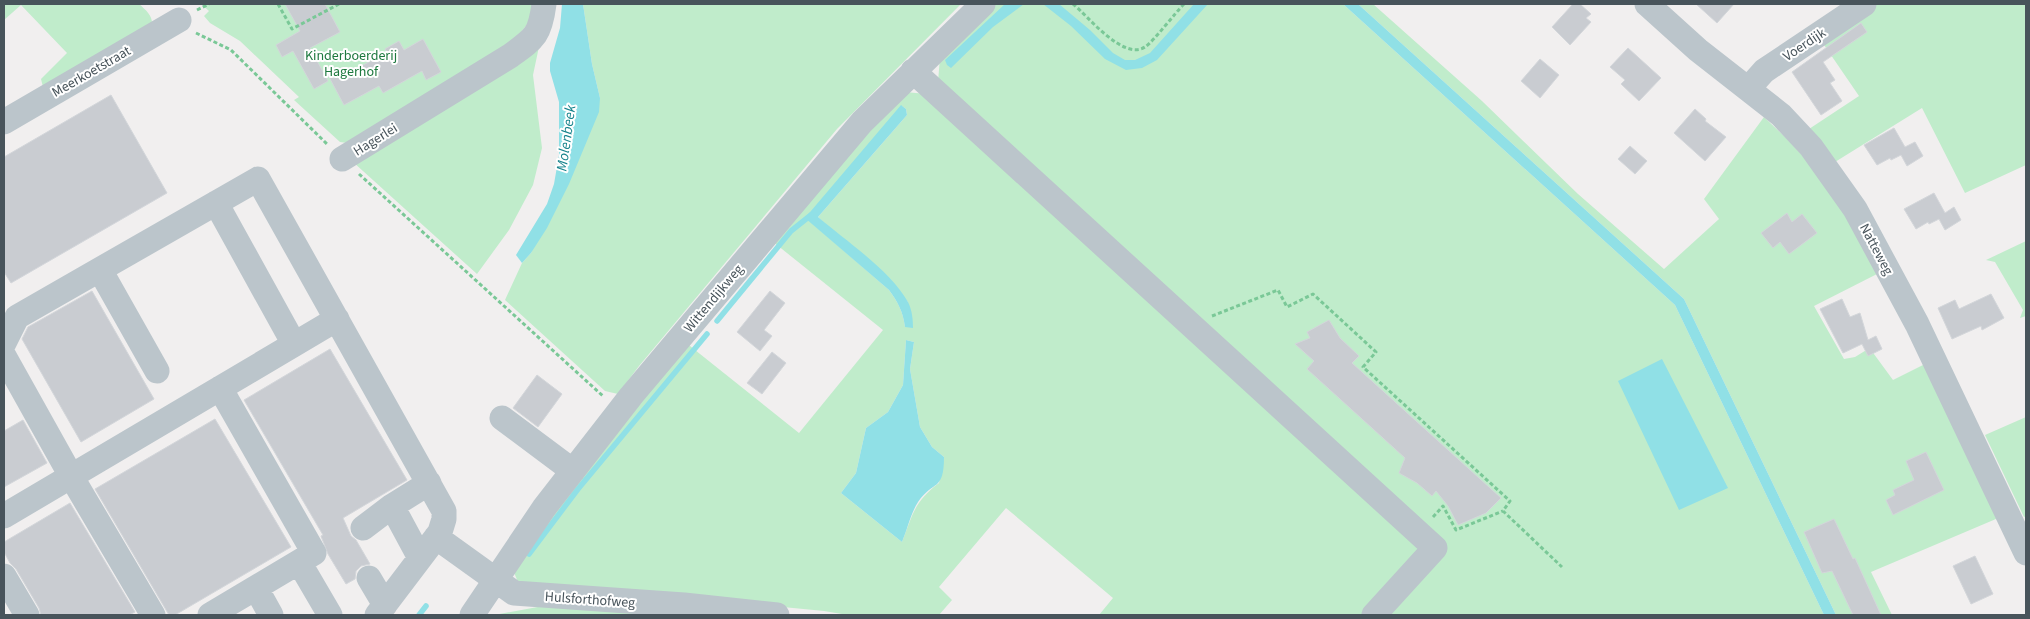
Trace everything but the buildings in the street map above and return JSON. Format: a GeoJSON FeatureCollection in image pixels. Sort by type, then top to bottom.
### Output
{"type":"FeatureCollection","features":[{"type":"Feature","properties":{"kind":"street","name":"Hagerlei"},"geometry":{"type":"LineString","coordinates":[[342,159],[510,56],[534,38],[542,22],[544,4]]}},
{"type":"Feature","properties":{"kind":"street","name":"Wittendijkweg"},"geometry":{"type":"LineString","coordinates":[[472,615],[544,508],[619,411],[856,129],[983,4]]}},
{"type":"Feature","properties":{"kind":"street","name":"Natteweg"},"geometry":{"type":"LineString","coordinates":[[1647,4],[1698,50],[1780,115],[1811,147],[1855,209],[1918,324],[2026,553]]}},
{"type":"Feature","properties":{"kind":"street","name":"Voerdijk"},"geometry":{"type":"LineString","coordinates":[[1748,89],[1764,71],[1864,4]]}},
{"type":"Feature","properties":{"kind":"street","name":"Meerkoetstraat"},"geometry":{"type":"LineString","coordinates":[[4,122],[179,20]]}},
{"type":"Feature","properties":{"kind":"street"},"geometry":{"type":"LineString","coordinates":[[913,71],[1435,548],[1374,615]]}},
{"type":"Feature","properties":{"kind":"street"},"geometry":{"type":"LineString","coordinates":[[4,343],[10,316],[100,270],[258,179],[337,319],[358,377],[396,443],[429,484],[444,510],[444,519],[436,537],[381,610]]}},
{"type":"Feature","properties":{"kind":"street"},"geometry":{"type":"LineString","coordinates":[[216,203],[294,344]]}},
{"type":"Feature","properties":{"kind":"street"},"geometry":{"type":"LineString","coordinates":[[100,270],[157,372]]}},
{"type":"Feature","properties":{"kind":"street"},"geometry":{"type":"LineString","coordinates":[[4,516],[337,319]]}},
{"type":"Feature","properties":{"kind":"street"},"geometry":{"type":"LineString","coordinates":[[4,356],[71,476],[153,615]]}},
{"type":"Feature","properties":{"kind":"street"},"geometry":{"type":"LineString","coordinates":[[210,615],[259,579],[299,562],[314,553],[254,466],[220,388]]}},
{"type":"Feature","properties":{"kind":"street"},"geometry":{"type":"LineString","coordinates":[[502,418],[573,471]]}},
{"type":"Feature","properties":{"kind":"street"},"geometry":{"type":"LineString","coordinates":[[363,528],[392,506],[429,484]]}},
{"type":"Feature","properties":{"kind":"street"},"geometry":{"type":"LineString","coordinates":[[392,506],[420,558]]}},
{"type":"Feature","properties":{"kind":"street","name":"Hulsforthofweg"},"geometry":{"type":"LineString","coordinates":[[436,537],[514,593],[684,605],[776,615]]}},
{"type":"Feature","properties":{"kind":"street"},"geometry":{"type":"LineString","coordinates":[[299,562],[330,615]]}},
{"type":"Feature","properties":{"kind":"street"},"geometry":{"type":"LineString","coordinates":[[4,576],[27,615]]}},
{"type":"Feature","properties":{"kind":"street"},"geometry":{"type":"LineString","coordinates":[[369,578],[381,610]]}},
{"type":"Feature","properties":{"kind":"street"},"geometry":{"type":"LineString","coordinates":[[259,579],[272,615]]}},
{"type":"Feature","properties":{"kind":"path"},"geometry":{"type":"LineString","coordinates":[[278,4],[292,29],[340,4]]}},
{"type":"Feature","properties":{"kind":"path"},"geometry":{"type":"LineString","coordinates":[[1073,4],[1116,44],[1135,50],[1145,47],[1184,4]]}},
{"type":"Feature","properties":{"kind":"path","name":"Hagerlei"},"geometry":{"type":"LineString","coordinates":[[179,20],[192,31],[231,50],[342,159]]}},
{"type":"Feature","properties":{"kind":"path"},"geometry":{"type":"LineString","coordinates":[[342,159],[619,411]]}},
{"type":"Feature","properties":{"kind":"path"},"geometry":{"type":"LineString","coordinates":[[1195,329],[1208,318],[1278,290],[1287,307],[1313,294],[1376,352],[1363,367],[1510,501],[1502,511],[1456,530],[1443,506],[1419,533]]}},
{"type":"Feature","properties":{"kind":"path"},"geometry":{"type":"LineString","coordinates":[[1502,511],[1562,567]]}},
{"type":"Feature","properties":{"kind":"green space"},"geometry":{"type":"Polygon","coordinates":[[[4,4],[139,4],[150,16],[152,26],[43,87],[41,79],[67,53],[21,5],[4,20],[4,4]]]}},
{"type":"Feature","properties":{"kind":"green space","name":"Kinderboerderij Hagerhof"},"geometry":{"type":"Polygon","coordinates":[[[201,4],[536,4],[533,17],[514,41],[347,143],[340,142],[294,100],[299,97],[240,41],[210,23],[204,16],[209,11],[201,4]]]}},
{"type":"Feature","properties":{"kind":"green space"},"geometry":{"type":"Polygon","coordinates":[[[583,4],[961,4],[837,129],[639,366],[618,394],[605,391],[505,300],[522,263],[531,253],[600,98],[592,64],[583,4]]]}},
{"type":"Feature","properties":{"kind":"green space"},"geometry":{"type":"Polygon","coordinates":[[[995,4],[1343,4],[1675,305],[1824,615],[1099,615],[1113,598],[1006,508],[939,587],[952,600],[939,615],[848,615],[824,611],[518,582],[513,570],[564,497],[685,342],[799,433],[883,330],[772,241],[905,92],[927,94],[938,82],[940,57],[995,4]],[[902,106],[806,218],[889,290],[900,307],[905,327],[908,302],[818,217],[907,115],[906,109],[902,106]],[[906,340],[903,385],[888,412],[866,428],[856,473],[841,493],[902,542],[915,509],[924,496],[939,483],[944,457],[932,447],[920,427],[910,369],[914,342],[906,340]]]}},
{"type":"Feature","properties":{"kind":"green space"},"geometry":{"type":"Polygon","coordinates":[[[1358,4],[1373,4],[1482,101],[1578,194],[1664,269],[1719,219],[1704,199],[1764,117],[1796,149],[1823,182],[1879,273],[1814,306],[1844,359],[1855,357],[1868,349],[1871,350],[1893,380],[1929,362],[2003,516],[1871,572],[1892,615],[1836,615],[1684,299],[1358,4]]]}},
{"type":"Feature","properties":{"kind":"green space"},"geometry":{"type":"Polygon","coordinates":[[[1875,4],[2026,4],[2026,165],[1965,193],[1922,108],[1835,162],[1809,129],[1859,96],[1820,39],[1875,4]]]}},
{"type":"Feature","properties":{"kind":"green space"},"geometry":{"type":"Polygon","coordinates":[[[540,42],[533,75],[542,148],[533,185],[509,230],[477,274],[353,162],[540,42]]]}},
{"type":"Feature","properties":{"kind":"green space"},"geometry":{"type":"Polygon","coordinates":[[[2026,241],[2026,316],[2020,318],[2023,310],[1995,262],[1986,260],[2026,241]]]}},
{"type":"Feature","properties":{"kind":"green space"},"geometry":{"type":"Polygon","coordinates":[[[2026,417],[2026,516],[2024,517],[1985,435],[2026,417]]]}},
{"type":"Feature","properties":{"kind":"green space"},"geometry":{"type":"Polygon","coordinates":[[[543,606],[709,615],[494,615],[543,606]]]}},
{"type":"Feature","properties":{"kind":"water"},"geometry":{"type":"Polygon","coordinates":[[[562,4],[583,4],[592,64],[600,98],[599,112],[569,184],[547,228],[531,253],[522,263],[516,255],[547,204],[554,184],[559,155],[559,102],[550,71],[550,63],[560,28],[562,4]]]}},
{"type":"Feature","properties":{"kind":"water"},"geometry":{"type":"Polygon","coordinates":[[[1005,4],[1024,4],[993,27],[951,68],[947,65],[945,60],[1005,4]]]}},
{"type":"Feature","properties":{"kind":"water"},"geometry":{"type":"Polygon","coordinates":[[[1043,4],[1059,4],[1090,30],[1113,53],[1125,60],[1135,60],[1150,53],[1194,4],[1208,4],[1157,60],[1142,68],[1126,70],[1105,59],[1071,26],[1043,4]]]}},
{"type":"Feature","properties":{"kind":"water"},"geometry":{"type":"Polygon","coordinates":[[[1343,4],[1358,4],[1684,299],[1836,615],[1824,615],[1675,305],[1343,4]]]}},
{"type":"Feature","properties":{"kind":"water"},"geometry":{"type":"Polygon","coordinates":[[[901,105],[906,109],[907,115],[818,217],[867,256],[900,290],[908,302],[913,328],[905,327],[900,307],[889,290],[805,218],[901,105]]]}},
{"type":"Feature","properties":{"kind":"water"},"geometry":{"type":"Polygon","coordinates":[[[906,340],[914,342],[910,369],[920,427],[932,447],[944,457],[940,481],[923,495],[918,502],[902,542],[841,493],[856,473],[866,428],[888,412],[903,385],[906,340]]]}},
{"type":"Feature","properties":{"kind":"water"},"geometry":{"type":"Polygon","coordinates":[[[1662,359],[1728,488],[1679,510],[1618,381],[1662,359]]]}},
{"type":"Feature","properties":{"kind":"waterway"},"geometry":{"type":"LineString","coordinates":[[717,321],[791,231],[811,215]]}},
{"type":"Feature","properties":{"kind":"waterway"},"geometry":{"type":"LineString","coordinates":[[529,554],[578,489],[707,334]]}},
{"type":"Feature","properties":{"kind":"waterway","name":"Molenbeek"},"geometry":{"type":"LineString","coordinates":[[419,615],[426,606]]}}]}
